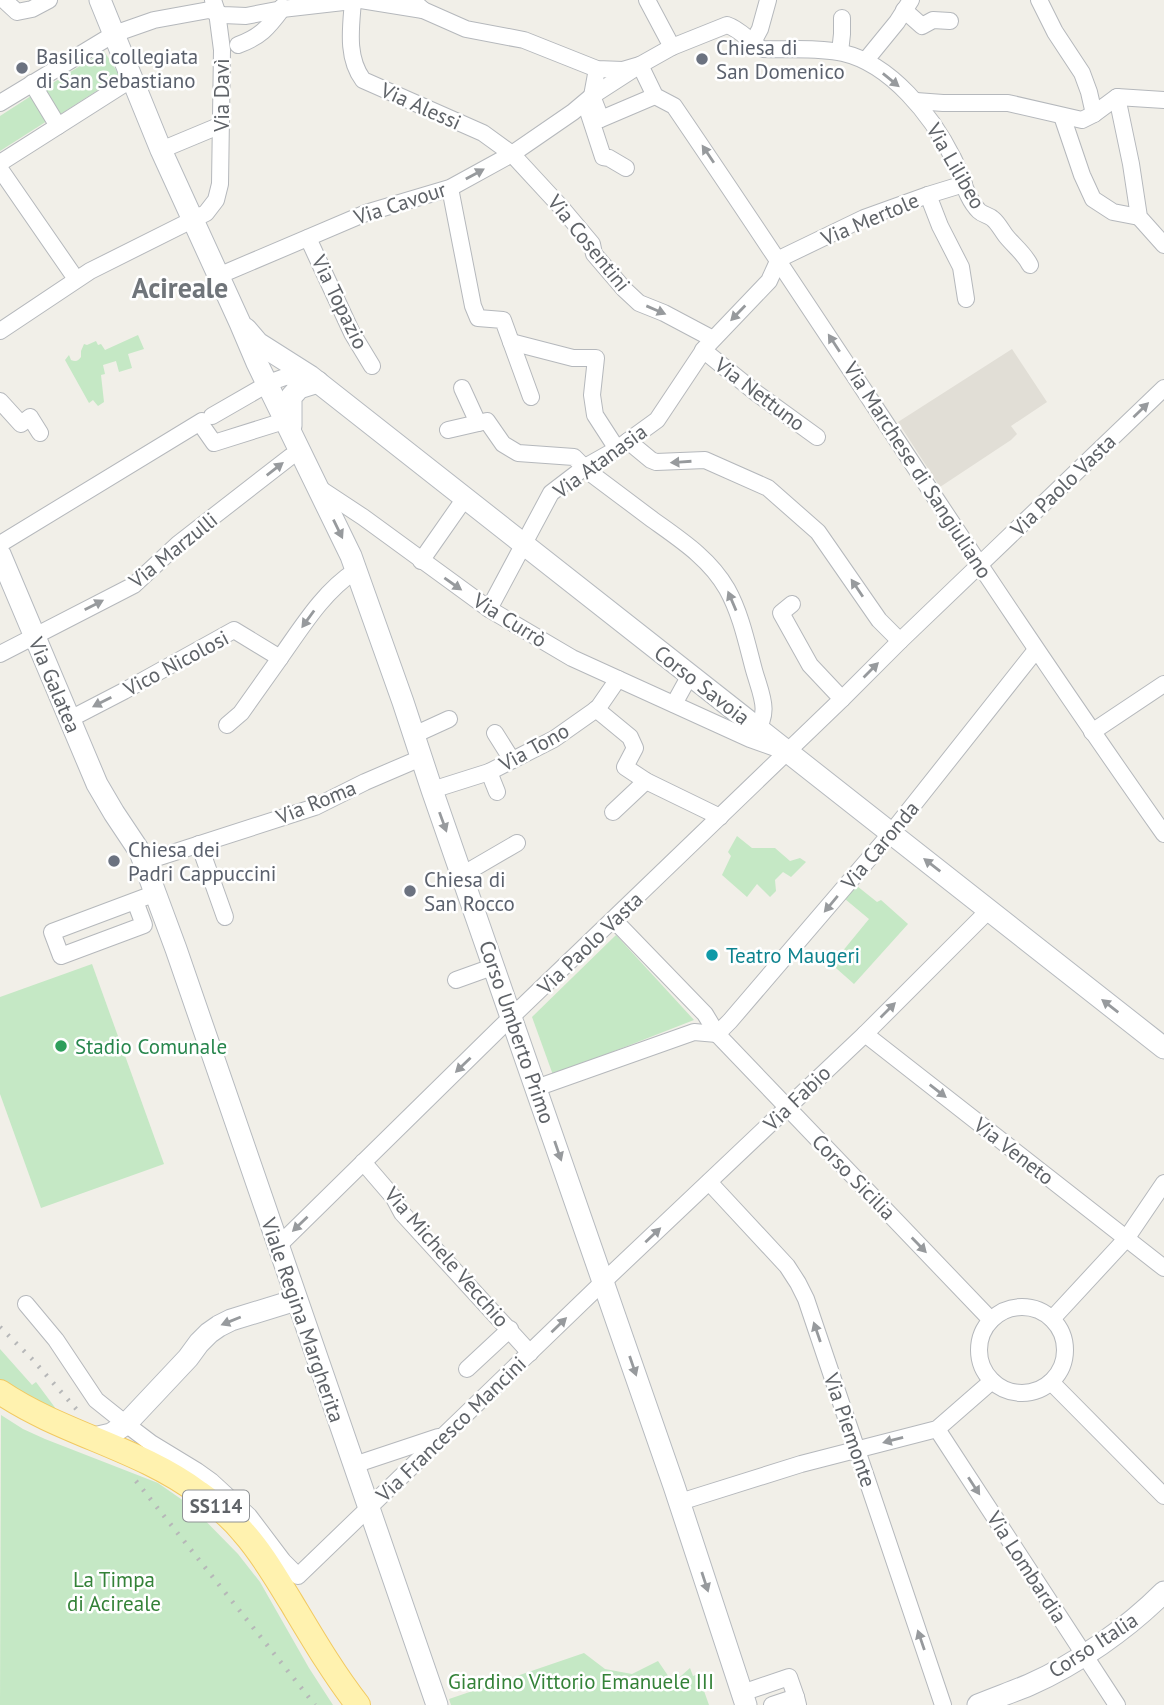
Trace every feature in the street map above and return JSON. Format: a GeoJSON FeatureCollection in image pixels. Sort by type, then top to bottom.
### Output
{"type":"FeatureCollection","features":[{"type":"Feature","properties":{"kind":"main road","name":"SS114"},"geometry":{"type":"LineString","coordinates":[[0,1392],[32,1411],[150,1462],[198,1492],[242,1530],[265,1559],[320,1651],[358,1705]]}},
{"type":"Feature","properties":{"kind":"main road","name":"SS114"},"geometry":{"type":"LineString","coordinates":[[0,1401],[66,1436],[148,1469],[195,1498],[217,1516],[264,1571],[343,1705]]}},
{"type":"Feature","properties":{"kind":"street"},"geometry":{"type":"LineString","coordinates":[[4,0],[17,12],[32,9],[49,0]]}},
{"type":"Feature","properties":{"kind":"street","name":"Corso Umberto Primo"},"geometry":{"type":"LineString","coordinates":[[100,0],[192,220],[290,433],[351,556],[680,1502],[744,1699]]}},
{"type":"Feature","properties":{"kind":"street"},"geometry":{"type":"LineString","coordinates":[[647,0],[672,47]]}},
{"type":"Feature","properties":{"kind":"street"},"geometry":{"type":"LineString","coordinates":[[752,44],[760,29],[768,0]]}},
{"type":"Feature","properties":{"kind":"street"},"geometry":{"type":"LineString","coordinates":[[1039,0],[1055,32],[1082,73],[1094,114]]}},
{"type":"Feature","properties":{"kind":"street","name":"Via Alessi"},"geometry":{"type":"LineString","coordinates":[[353,1],[349,44],[363,80],[483,134],[512,154]]}},
{"type":"Feature","properties":{"kind":"street"},"geometry":{"type":"LineString","coordinates":[[0,103],[114,34],[154,20],[214,11],[223,15],[246,16],[281,5],[361,1],[417,5],[466,29],[524,40],[590,65],[623,70],[640,65],[655,96],[601,119],[583,104]]}},
{"type":"Feature","properties":{"kind":"street"},"geometry":{"type":"LineString","coordinates":[[238,45],[263,32],[281,5]]}},
{"type":"Feature","properties":{"kind":"street"},"geometry":{"type":"LineString","coordinates":[[866,60],[897,22],[907,5],[922,26],[933,20],[950,21]]}},
{"type":"Feature","properties":{"kind":"street","name":"Via Davì"},"geometry":{"type":"LineString","coordinates":[[0,331],[76,279],[206,214],[216,200],[221,168],[222,50],[214,11]]}},
{"type":"Feature","properties":{"kind":"street"},"geometry":{"type":"LineString","coordinates":[[840,52],[842,18]]}},
{"type":"Feature","properties":{"kind":"street","name":"Via Lilibeo"},"geometry":{"type":"LineString","coordinates":[[672,47],[727,25],[762,49],[840,52],[866,60],[916,101],[954,158],[979,212],[993,219],[1008,239],[1026,256],[1030,265]]}},
{"type":"Feature","properties":{"kind":"street","name":"Via Cavour"},"geometry":{"type":"LineString","coordinates":[[218,276],[366,213],[450,188],[512,154],[640,65],[672,47]]}},
{"type":"Feature","properties":{"kind":"street"},"geometry":{"type":"LineString","coordinates":[[590,65],[583,104],[603,157],[626,168]]}},
{"type":"Feature","properties":{"kind":"street"},"geometry":{"type":"LineString","coordinates":[[0,163],[134,82]]}},
{"type":"Feature","properties":{"kind":"street"},"geometry":{"type":"LineString","coordinates":[[32,83],[58,126]]}},
{"type":"Feature","properties":{"kind":"street","name":"Via Marchese di Sangiuliano"},"geometry":{"type":"LineString","coordinates":[[655,96],[674,106],[779,259],[1036,650],[1164,834]]}},
{"type":"Feature","properties":{"kind":"street"},"geometry":{"type":"LineString","coordinates":[[1117,97],[1139,216],[1164,246]]}},
{"type":"Feature","properties":{"kind":"street"},"geometry":{"type":"LineString","coordinates":[[916,101],[1008,103],[1082,120],[1117,97],[1164,100]]}},
{"type":"Feature","properties":{"kind":"street"},"geometry":{"type":"LineString","coordinates":[[1062,116],[1093,199],[1113,212],[1139,216]]}},
{"type":"Feature","properties":{"kind":"street"},"geometry":{"type":"LineString","coordinates":[[161,150],[221,125]]}},
{"type":"Feature","properties":{"kind":"street","name":"Via Cosentini"},"geometry":{"type":"LineString","coordinates":[[512,154],[592,244],[594,254],[624,289],[639,303],[664,313],[708,345]]}},
{"type":"Feature","properties":{"kind":"street"},"geometry":{"type":"LineString","coordinates":[[0,169],[76,279]]}},
{"type":"Feature","properties":{"kind":"street","name":"Via Mertole"},"geometry":{"type":"LineString","coordinates":[[779,259],[864,218],[964,184]]}},
{"type":"Feature","properties":{"kind":"street"},"geometry":{"type":"LineString","coordinates":[[450,188],[478,318],[503,320],[531,397]]}},
{"type":"Feature","properties":{"kind":"street"},"geometry":{"type":"LineString","coordinates":[[928,195],[961,267],[966,299]]}},
{"type":"Feature","properties":{"kind":"street","name":"Via Topazio"},"geometry":{"type":"LineString","coordinates":[[308,237],[352,333],[372,366]]}},
{"type":"Feature","properties":{"kind":"street","name":"Via Atanasia"},"geometry":{"type":"LineString","coordinates":[[489,609],[551,493],[585,467],[657,420],[708,345],[769,281],[779,259]]}},
{"type":"Feature","properties":{"kind":"street","name":"Corso Savoia"},"geometry":{"type":"LineString","coordinates":[[240,323],[258,343],[314,379],[690,675],[754,734],[787,752],[1164,1048]]}},
{"type":"Feature","properties":{"kind":"street"},"geometry":{"type":"LineString","coordinates":[[511,342],[573,358],[596,358],[592,395],[595,415],[622,445],[656,462],[705,460],[768,488],[818,532],[879,620],[900,641]]}},
{"type":"Feature","properties":{"kind":"street","name":"Via Nettuno"},"geometry":{"type":"LineString","coordinates":[[708,345],[755,392],[817,437]]}},
{"type":"Feature","properties":{"kind":"street"},"geometry":{"type":"LineString","coordinates":[[0,544],[267,384],[285,377],[314,379]]}},
{"type":"Feature","properties":{"kind":"street"},"geometry":{"type":"LineString","coordinates":[[204,420],[214,443],[290,433],[291,397],[299,388],[314,379]]}},
{"type":"Feature","properties":{"kind":"street"},"geometry":{"type":"LineString","coordinates":[[462,388],[478,423]]}},
{"type":"Feature","properties":{"kind":"street","name":"Via Paolo Vasta"},"geometry":{"type":"LineString","coordinates":[[278,1246],[979,564],[1164,388]]}},
{"type":"Feature","properties":{"kind":"street"},"geometry":{"type":"LineString","coordinates":[[0,401],[21,424],[30,417],[40,433]]}},
{"type":"Feature","properties":{"kind":"street"},"geometry":{"type":"LineString","coordinates":[[448,430],[488,421],[503,444],[518,453],[573,457],[696,552],[727,589],[735,608],[765,709],[754,734]]}},
{"type":"Feature","properties":{"kind":"street","name":"Via Marzulli"},"geometry":{"type":"LineString","coordinates":[[0,654],[134,585],[178,544],[290,457],[290,433]]}},
{"type":"Feature","properties":{"kind":"street","name":"Via Currò"},"geometry":{"type":"LineString","coordinates":[[317,486],[489,609],[572,658],[674,704],[754,734]]}},
{"type":"Feature","properties":{"kind":"street"},"geometry":{"type":"LineString","coordinates":[[421,561],[465,498]]}},
{"type":"Feature","properties":{"kind":"street","name":"Via Galatea"},"geometry":{"type":"LineString","coordinates":[[0,554],[97,784],[144,862]]}},
{"type":"Feature","properties":{"kind":"street"},"geometry":{"type":"LineString","coordinates":[[227,725],[241,713],[324,598],[355,571]]}},
{"type":"Feature","properties":{"kind":"street"},"geometry":{"type":"LineString","coordinates":[[792,604],[780,613],[810,665],[842,699]]}},
{"type":"Feature","properties":{"kind":"street","name":"Vico Nicolosi"},"geometry":{"type":"LineString","coordinates":[[70,719],[234,630],[280,658]]}},
{"type":"Feature","properties":{"kind":"street","name":"Via Caronda"},"geometry":{"type":"LineString","coordinates":[[717,1034],[891,833],[1036,650]]}},
{"type":"Feature","properties":{"kind":"street"},"geometry":{"type":"LineString","coordinates":[[674,704],[690,675]]}},
{"type":"Feature","properties":{"kind":"street","name":"Via Tono"},"geometry":{"type":"LineString","coordinates":[[432,790],[489,772],[554,739],[596,709],[618,679]]}},
{"type":"Feature","properties":{"kind":"street"},"geometry":{"type":"LineString","coordinates":[[1092,732],[1164,684]]}},
{"type":"Feature","properties":{"kind":"street"},"geometry":{"type":"LineString","coordinates":[[596,709],[632,739],[635,748],[625,767],[646,781],[720,817]]}},
{"type":"Feature","properties":{"kind":"street"},"geometry":{"type":"LineString","coordinates":[[414,735],[449,719]]}},
{"type":"Feature","properties":{"kind":"street"},"geometry":{"type":"LineString","coordinates":[[495,733],[512,760]]}},
{"type":"Feature","properties":{"kind":"street","name":"Via Roma"},"geometry":{"type":"LineString","coordinates":[[144,862],[315,807],[421,758]]}},
{"type":"Feature","properties":{"kind":"street"},"geometry":{"type":"LineString","coordinates":[[489,772],[497,792]]}},
{"type":"Feature","properties":{"kind":"street"},"geometry":{"type":"LineString","coordinates":[[613,812],[646,781]]}},
{"type":"Feature","properties":{"kind":"street"},"geometry":{"type":"LineString","coordinates":[[204,842],[225,917]]}},
{"type":"Feature","properties":{"kind":"street"},"geometry":{"type":"LineString","coordinates":[[462,875],[517,843]]}},
{"type":"Feature","properties":{"kind":"street","name":"Viale Regina Margherita"},"geometry":{"type":"LineString","coordinates":[[144,862],[437,1705]]}},
{"type":"Feature","properties":{"kind":"street"},"geometry":{"type":"LineString","coordinates":[[135,901],[144,925],[61,956],[52,932],[156,893]]}},
{"type":"Feature","properties":{"kind":"street","name":"Via Fabio"},"geometry":{"type":"LineString","coordinates":[[603,1282],[864,1034],[989,910]]}},
{"type":"Feature","properties":{"kind":"street","name":"Corso Sicilia"},"geometry":{"type":"LineString","coordinates":[[614,920],[705,1014],[717,1034],[991,1320]]}},
{"type":"Feature","properties":{"kind":"street"},"geometry":{"type":"LineString","coordinates":[[456,980],[495,966]]}},
{"type":"Feature","properties":{"kind":"street"},"geometry":{"type":"LineString","coordinates":[[536,1088],[694,1032],[717,1034]]}},
{"type":"Feature","properties":{"kind":"street","name":"Via Veneto"},"geometry":{"type":"LineString","coordinates":[[864,1034],[1164,1268]]}},
{"type":"Feature","properties":{"kind":"street","name":"Via Michele Vecchio"},"geometry":{"type":"LineString","coordinates":[[363,1162],[394,1198],[402,1213],[530,1353]]}},
{"type":"Feature","properties":{"kind":"street","name":"Via Piemonte"},"geometry":{"type":"LineString","coordinates":[[709,1182],[787,1266],[806,1299],[943,1705]]}},
{"type":"Feature","properties":{"kind":"street"},"geometry":{"type":"LineString","coordinates":[[1052,1319],[1126,1239],[1164,1183]]}},
{"type":"Feature","properties":{"kind":"street","name":"Via Francesco Mancini"},"geometry":{"type":"LineString","coordinates":[[126,1424],[211,1481],[249,1516],[283,1561],[298,1576],[603,1282]]}},
{"type":"Feature","properties":{"kind":"street"},"geometry":{"type":"LineString","coordinates":[[94,1438],[111,1434],[126,1424],[209,1332],[230,1320],[296,1300]]}},
{"type":"Feature","properties":{"kind":"street"},"geometry":{"type":"LineString","coordinates":[[26,1304],[56,1340],[96,1400],[126,1424]]}},
{"type":"Feature","properties":{"kind":"street"},"geometry":{"type":"LineString","coordinates":[[1021,1306],[1043,1312],[1052,1319],[1060,1328],[1066,1350],[1059,1373],[1051,1382],[1035,1391],[1017,1393],[999,1387],[992,1381],[985,1372],[979,1351],[984,1329],[991,1320],[1010,1308],[1021,1306]]}},
{"type":"Feature","properties":{"kind":"street"},"geometry":{"type":"LineString","coordinates":[[467,1369],[510,1329]]}},
{"type":"Feature","properties":{"kind":"street"},"geometry":{"type":"LineString","coordinates":[[680,1502],[801,1464],[937,1429],[992,1381]]}},
{"type":"Feature","properties":{"kind":"street"},"geometry":{"type":"LineString","coordinates":[[1051,1382],[1164,1496]]}},
{"type":"Feature","properties":{"kind":"street","name":"Via Lombardia"},"geometry":{"type":"LineString","coordinates":[[937,1429],[1117,1705]]}},
{"type":"Feature","properties":{"kind":"street"},"geometry":{"type":"LineString","coordinates":[[354,1465],[444,1435]]}},
{"type":"Feature","properties":{"kind":"street","name":"Corso Italia"},"geometry":{"type":"LineString","coordinates":[[978,1705],[1030,1684],[1084,1656],[1147,1609],[1164,1592]]}},
{"type":"Feature","properties":{"kind":"street"},"geometry":{"type":"LineString","coordinates":[[744,1699],[789,1677],[797,1701],[772,1705]]}},
{"type":"Feature","properties":{"kind":"shaded area"},"geometry":{"type":"Polygon","coordinates":[[[1012,349],[1047,402],[1011,426],[1017,434],[1011,440],[940,487],[898,422],[1012,349]]]}},
{"type":"Feature","properties":{"kind":"green space"},"geometry":{"type":"Polygon","coordinates":[[[104,51],[120,76],[59,115],[43,89],[104,51]]]}},
{"type":"Feature","properties":{"kind":"green space"},"geometry":{"type":"Polygon","coordinates":[[[31,96],[47,121],[0,151],[0,116],[31,96]]]}},
{"type":"Feature","properties":{"kind":"green space"},"geometry":{"type":"Polygon","coordinates":[[[138,335],[144,349],[128,354],[132,368],[119,372],[116,361],[103,365],[105,374],[101,375],[104,402],[98,406],[93,400],[89,403],[65,360],[69,355],[71,360],[79,359],[84,344],[96,341],[105,350],[138,335]]]}},
{"type":"Feature","properties":{"kind":"green space"},"geometry":{"type":"Polygon","coordinates":[[[737,836],[752,848],[775,848],[790,861],[800,858],[806,862],[791,877],[783,872],[775,880],[776,891],[770,897],[757,884],[747,897],[722,875],[731,856],[728,852],[737,836]]]}},
{"type":"Feature","properties":{"kind":"green space"},"geometry":{"type":"Polygon","coordinates":[[[857,886],[877,902],[881,900],[908,924],[854,984],[828,961],[833,956],[837,958],[869,919],[845,899],[857,886]]]}},
{"type":"Feature","properties":{"kind":"green space"},"geometry":{"type":"Polygon","coordinates":[[[616,935],[694,1020],[553,1075],[532,1017],[616,935]]]}},
{"type":"Feature","properties":{"kind":"green space","name":"Stadio Comunale"},"geometry":{"type":"Polygon","coordinates":[[[92,964],[164,1164],[41,1208],[0,1094],[0,997],[92,964]]]}},
{"type":"Feature","properties":{"kind":"green space"},"geometry":{"type":"Polygon","coordinates":[[[0,1349],[32,1385],[36,1382],[59,1413],[0,1384],[0,1349]]]}},
{"type":"Feature","properties":{"kind":"green space","name":"La Timpa di Acireale"},"geometry":{"type":"Polygon","coordinates":[[[1,1415],[45,1439],[158,1483],[191,1506],[238,1554],[260,1582],[333,1705],[0,1705],[1,1415]]]}},
{"type":"Feature","properties":{"kind":"green space","name":"Giardino Vittorio Emanuele III"},"geometry":{"type":"Polygon","coordinates":[[[584,1653],[605,1669],[632,1674],[658,1661],[673,1683],[690,1668],[693,1676],[698,1674],[709,1705],[451,1705],[449,1699],[584,1653]]]}},
{"type":"Feature","properties":{"kind":"railway"},"geometry":{"type":"LineString","coordinates":[[0,1327],[78,1411]]}},
{"type":"Feature","properties":{"kind":"railway"},"geometry":{"type":"LineString","coordinates":[[136,1481],[315,1705]]}},
{"type":"Feature","properties":{"kind":"place","name":"Chiesa di San Domenico"},"geometry":{"type":"Point","coordinates":[702,59]}},
{"type":"Feature","properties":{"kind":"place","name":"Basilica collegiata di San Sebastiano"},"geometry":{"type":"Point","coordinates":[22,68]}},
{"type":"Feature","properties":{"kind":"place","name":"Chiesa dei Padri Cappuccini"},"geometry":{"type":"Point","coordinates":[114,861]}},
{"type":"Feature","properties":{"kind":"place","name":"Chiesa di San Rocco"},"geometry":{"type":"Point","coordinates":[410,891]}},
{"type":"Feature","properties":{"kind":"place","name":"Teatro Maugeri"},"geometry":{"type":"Point","coordinates":[712,955]}},
{"type":"Feature","properties":{"kind":"place","name":"Stadio Comunale"},"geometry":{"type":"Point","coordinates":[61,1046]}},
{"type":"Feature","properties":{"kind":"district","name":"Acireale"},"geometry":{"type":"Point","coordinates":[180,287]}}]}
